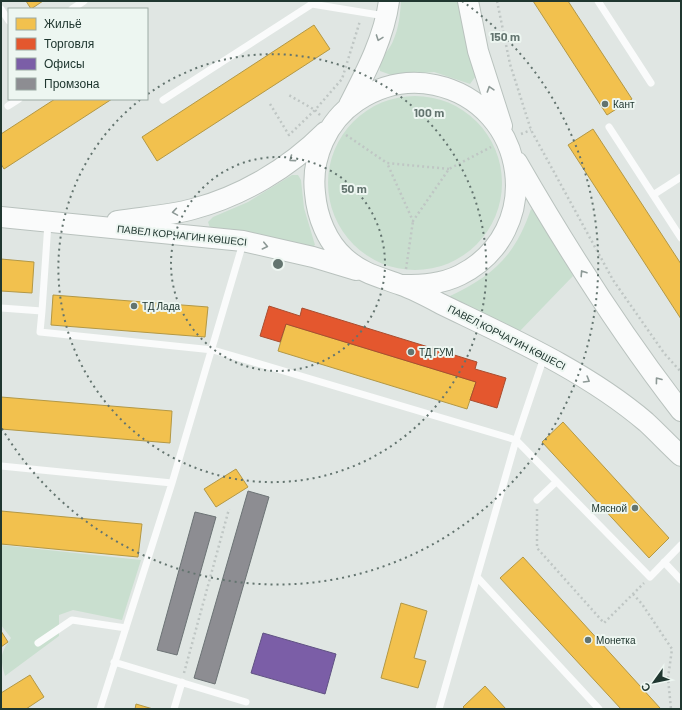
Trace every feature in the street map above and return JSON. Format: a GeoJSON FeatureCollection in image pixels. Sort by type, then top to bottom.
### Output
{"type":"FeatureCollection","features":[{"type":"Feature","properties":{"kind":"street"},"geometry":{"type":"LineString","coordinates":[[403,285],[432,284],[459,276],[483,260],[502,238],[513,212],[517,183],[509,147],[478,51],[468,1]]}},
{"type":"Feature","properties":{"kind":"street"},"geometry":{"type":"LineString","coordinates":[[368,274],[344,257],[327,234],[316,208],[313,179],[319,151],[332,125],[348,107],[370,65],[388,9]]}},
{"type":"Feature","properties":{"kind":"street"},"geometry":{"type":"LineString","coordinates":[[348,107],[370,92],[395,84],[422,82],[448,88],[472,100],[492,117],[574,260],[626,338],[681,411]]}},
{"type":"Feature","properties":{"kind":"street","name":"ПАВЕЛ КОРЧАГИН КӨШЕСІ"},"geometry":{"type":"LineString","coordinates":[[87,226],[191,210],[229,198],[266,178],[315,142],[332,125]]}},
{"type":"Feature","properties":{"kind":"street","name":"ПАВЕЛ КОРЧАГИН КӨШЕСІ"},"geometry":{"type":"LineString","coordinates":[[1,217],[243,241],[313,256],[403,285],[545,355],[604,391],[646,422],[681,456]]}},
{"type":"Feature","properties":{"kind":"lane"},"geometry":{"type":"LineString","coordinates":[[74,8],[84,1]]}},
{"type":"Feature","properties":{"kind":"lane"},"geometry":{"type":"LineString","coordinates":[[598,1],[651,83]]}},
{"type":"Feature","properties":{"kind":"lane"},"geometry":{"type":"LineString","coordinates":[[163,100],[312,2],[362,12],[388,9]]}},
{"type":"Feature","properties":{"kind":"lane"},"geometry":{"type":"LineString","coordinates":[[1,9],[8,20]]}},
{"type":"Feature","properties":{"kind":"lane"},"geometry":{"type":"LineString","coordinates":[[8,106],[17,100]]}},
{"type":"Feature","properties":{"kind":"lane"},"geometry":{"type":"LineString","coordinates":[[609,127],[681,238]]}},
{"type":"Feature","properties":{"kind":"lane"},"geometry":{"type":"LineString","coordinates":[[653,195],[681,176]]}},
{"type":"Feature","properties":{"kind":"lane"},"geometry":{"type":"LineString","coordinates":[[48,222],[40,332],[212,350],[516,440],[650,577],[681,545]]}},
{"type":"Feature","properties":{"kind":"lane"},"geometry":{"type":"LineString","coordinates":[[100,709],[172,483],[243,241]]}},
{"type":"Feature","properties":{"kind":"lane"},"geometry":{"type":"LineString","coordinates":[[1,308],[42,312]]}},
{"type":"Feature","properties":{"kind":"lane"},"geometry":{"type":"LineString","coordinates":[[439,709],[516,440],[545,355]]}},
{"type":"Feature","properties":{"kind":"lane"},"geometry":{"type":"LineString","coordinates":[[1,466],[172,483]]}},
{"type":"Feature","properties":{"kind":"lane"},"geometry":{"type":"LineString","coordinates":[[537,500],[556,482]]}},
{"type":"Feature","properties":{"kind":"lane"},"geometry":{"type":"LineString","coordinates":[[664,562],[681,580]]}},
{"type":"Feature","properties":{"kind":"lane"},"geometry":{"type":"LineString","coordinates":[[477,576],[599,709]]}},
{"type":"Feature","properties":{"kind":"lane"},"geometry":{"type":"LineString","coordinates":[[38,643],[72,620],[126,628]]}},
{"type":"Feature","properties":{"kind":"lane"},"geometry":{"type":"LineString","coordinates":[[114,662],[246,702]]}},
{"type":"Feature","properties":{"kind":"lane"},"geometry":{"type":"LineString","coordinates":[[174,709],[182,682]]}},
{"type":"Feature","properties":{"kind":"path"},"geometry":{"type":"LineString","coordinates":[[497,1],[510,64],[531,130],[613,280],[664,353],[681,372]]}},
{"type":"Feature","properties":{"kind":"path"},"geometry":{"type":"LineString","coordinates":[[270,104],[289,135],[315,110],[342,79],[362,12]]}},
{"type":"Feature","properties":{"kind":"path"},"geometry":{"type":"LineString","coordinates":[[287,94],[315,110],[332,125],[387,163],[449,169],[413,221],[403,285]]}},
{"type":"Feature","properties":{"kind":"path"},"geometry":{"type":"LineString","coordinates":[[387,163],[413,221]]}},
{"type":"Feature","properties":{"kind":"path"},"geometry":{"type":"LineString","coordinates":[[537,500],[537,548],[604,623],[650,577]]}},
{"type":"Feature","properties":{"kind":"path"},"geometry":{"type":"LineString","coordinates":[[182,682],[229,510]]}},
{"type":"Feature","properties":{"kind":"path"},"geometry":{"type":"LineString","coordinates":[[633,594],[642,604],[672,650],[668,678],[672,709]]}},
{"type":"Feature","properties":{"kind":"green space"},"geometry":{"type":"Polygon","coordinates":[[[401,1],[460,1],[478,73],[470,84],[434,72],[394,76],[380,71],[382,57],[391,45],[397,31],[401,1]]]}},
{"type":"Feature","properties":{"kind":"green space"},"geometry":{"type":"Polygon","coordinates":[[[415,96],[432,98],[456,106],[470,116],[482,128],[492,142],[498,158],[502,183],[500,200],[492,224],[482,238],[470,250],[456,260],[440,266],[415,270],[398,268],[374,260],[360,250],[348,238],[338,224],[332,208],[328,183],[330,166],[338,142],[348,128],[360,116],[374,106],[390,100],[415,96]]]}},
{"type":"Feature","properties":{"kind":"green space"},"geometry":{"type":"Polygon","coordinates":[[[292,175],[298,175],[301,180],[304,208],[315,245],[309,250],[210,228],[208,222],[213,217],[248,202],[292,175]]]}},
{"type":"Feature","properties":{"kind":"green space"},"geometry":{"type":"Polygon","coordinates":[[[531,209],[538,214],[573,276],[518,333],[448,297],[478,281],[500,263],[518,240],[531,209]]]}},
{"type":"Feature","properties":{"kind":"green space"},"geometry":{"type":"Polygon","coordinates":[[[1,545],[141,560],[122,620],[73,610],[59,615],[59,636],[5,676],[2,656],[11,638],[1,625],[1,545]]]}},
{"type":"Feature","properties":{"kind":"building: Жильё"},"geometry":{"type":"Polygon","coordinates":[[[26,1],[43,1],[32,8],[30,8],[26,1]]]}},
{"type":"Feature","properties":{"kind":"building: Жильё"},"geometry":{"type":"Polygon","coordinates":[[[533,1],[568,1],[632,99],[607,115],[533,1]]]}},
{"type":"Feature","properties":{"kind":"building: Жильё"},"geometry":{"type":"Polygon","coordinates":[[[314,25],[330,49],[157,161],[142,137],[314,25]]]}},
{"type":"Feature","properties":{"kind":"building: Жильё"},"geometry":{"type":"Polygon","coordinates":[[[53,100],[110,100],[4,169],[1,164],[1,134],[53,100]]]}},
{"type":"Feature","properties":{"kind":"building: Жильё"},"geometry":{"type":"Polygon","coordinates":[[[593,129],[681,264],[681,319],[568,145],[593,129]]]}},
{"type":"Feature","properties":{"kind":"building: Жильё"},"geometry":{"type":"Polygon","coordinates":[[[1,259],[34,262],[32,293],[1,291],[1,259]]]}},
{"type":"Feature","properties":{"kind":"building: Жильё"},"geometry":{"type":"Polygon","coordinates":[[[53,295],[208,307],[205,337],[51,325],[53,295]]]}},
{"type":"Feature","properties":{"kind":"building: Жильё"},"geometry":{"type":"Polygon","coordinates":[[[286,324],[476,382],[467,409],[278,351],[286,324]]]}},
{"type":"Feature","properties":{"kind":"building: Жильё"},"geometry":{"type":"Polygon","coordinates":[[[1,397],[172,411],[170,443],[1,429],[1,397]]]}},
{"type":"Feature","properties":{"kind":"building: Жильё"},"geometry":{"type":"Polygon","coordinates":[[[563,422],[669,538],[649,558],[542,442],[563,422]]]}},
{"type":"Feature","properties":{"kind":"building: Жильё"},"geometry":{"type":"Polygon","coordinates":[[[236,469],[248,487],[216,507],[204,489],[236,469]]]}},
{"type":"Feature","properties":{"kind":"building: Жильё"},"geometry":{"type":"Polygon","coordinates":[[[1,511],[142,524],[138,557],[1,544],[1,511]]]}},
{"type":"Feature","properties":{"kind":"building: Жильё"},"geometry":{"type":"Polygon","coordinates":[[[523,557],[660,708],[659,709],[621,709],[500,578],[523,557]]]}},
{"type":"Feature","properties":{"kind":"building: Жильё"},"geometry":{"type":"Polygon","coordinates":[[[401,603],[427,611],[414,658],[426,661],[418,688],[381,678],[401,603]]]}},
{"type":"Feature","properties":{"kind":"building: Жильё"},"geometry":{"type":"Polygon","coordinates":[[[1,631],[8,642],[1,647],[1,631]]]}},
{"type":"Feature","properties":{"kind":"building: Жильё"},"geometry":{"type":"Polygon","coordinates":[[[30,675],[44,697],[26,709],[1,709],[1,693],[30,675]]]}},
{"type":"Feature","properties":{"kind":"building: Жильё"},"geometry":{"type":"Polygon","coordinates":[[[485,686],[506,709],[465,709],[463,707],[485,686]]]}},
{"type":"Feature","properties":{"kind":"building: Жильё"},"geometry":{"type":"Polygon","coordinates":[[[136,704],[153,709],[135,709],[136,704]]]}},
{"type":"Feature","properties":{"kind":"building: Торговля","name":"ТД ГУМ"},"geometry":{"type":"Polygon","coordinates":[[[269,306],[300,316],[302,308],[477,362],[475,369],[506,378],[497,408],[470,400],[476,382],[286,324],[280,342],[260,336],[269,306]]]}},
{"type":"Feature","properties":{"kind":"building: Офисы"},"geometry":{"type":"Polygon","coordinates":[[[263,633],[336,654],[325,694],[251,673],[263,633]]]}},
{"type":"Feature","properties":{"kind":"building: Промзона"},"geometry":{"type":"Polygon","coordinates":[[[248,491],[269,497],[215,684],[194,678],[248,491]]]}},
{"type":"Feature","properties":{"kind":"building: Промзона"},"geometry":{"type":"Polygon","coordinates":[[[195,512],[216,517],[177,655],[157,650],[195,512]]]}},
{"type":"Feature","properties":{"kind":"place","name":"Кант"},"geometry":{"type":"Point","coordinates":[605,104]}},
{"type":"Feature","properties":{"kind":"place","name":"ТД Лада"},"geometry":{"type":"Point","coordinates":[134,306]}},
{"type":"Feature","properties":{"kind":"place","name":"ТД ГУМ"},"geometry":{"type":"Point","coordinates":[411,352]}},
{"type":"Feature","properties":{"kind":"place","name":"Мясной"},"geometry":{"type":"Point","coordinates":[635,508]}},
{"type":"Feature","properties":{"kind":"place","name":"Монетка"},"geometry":{"type":"Point","coordinates":[588,640]}}]}
